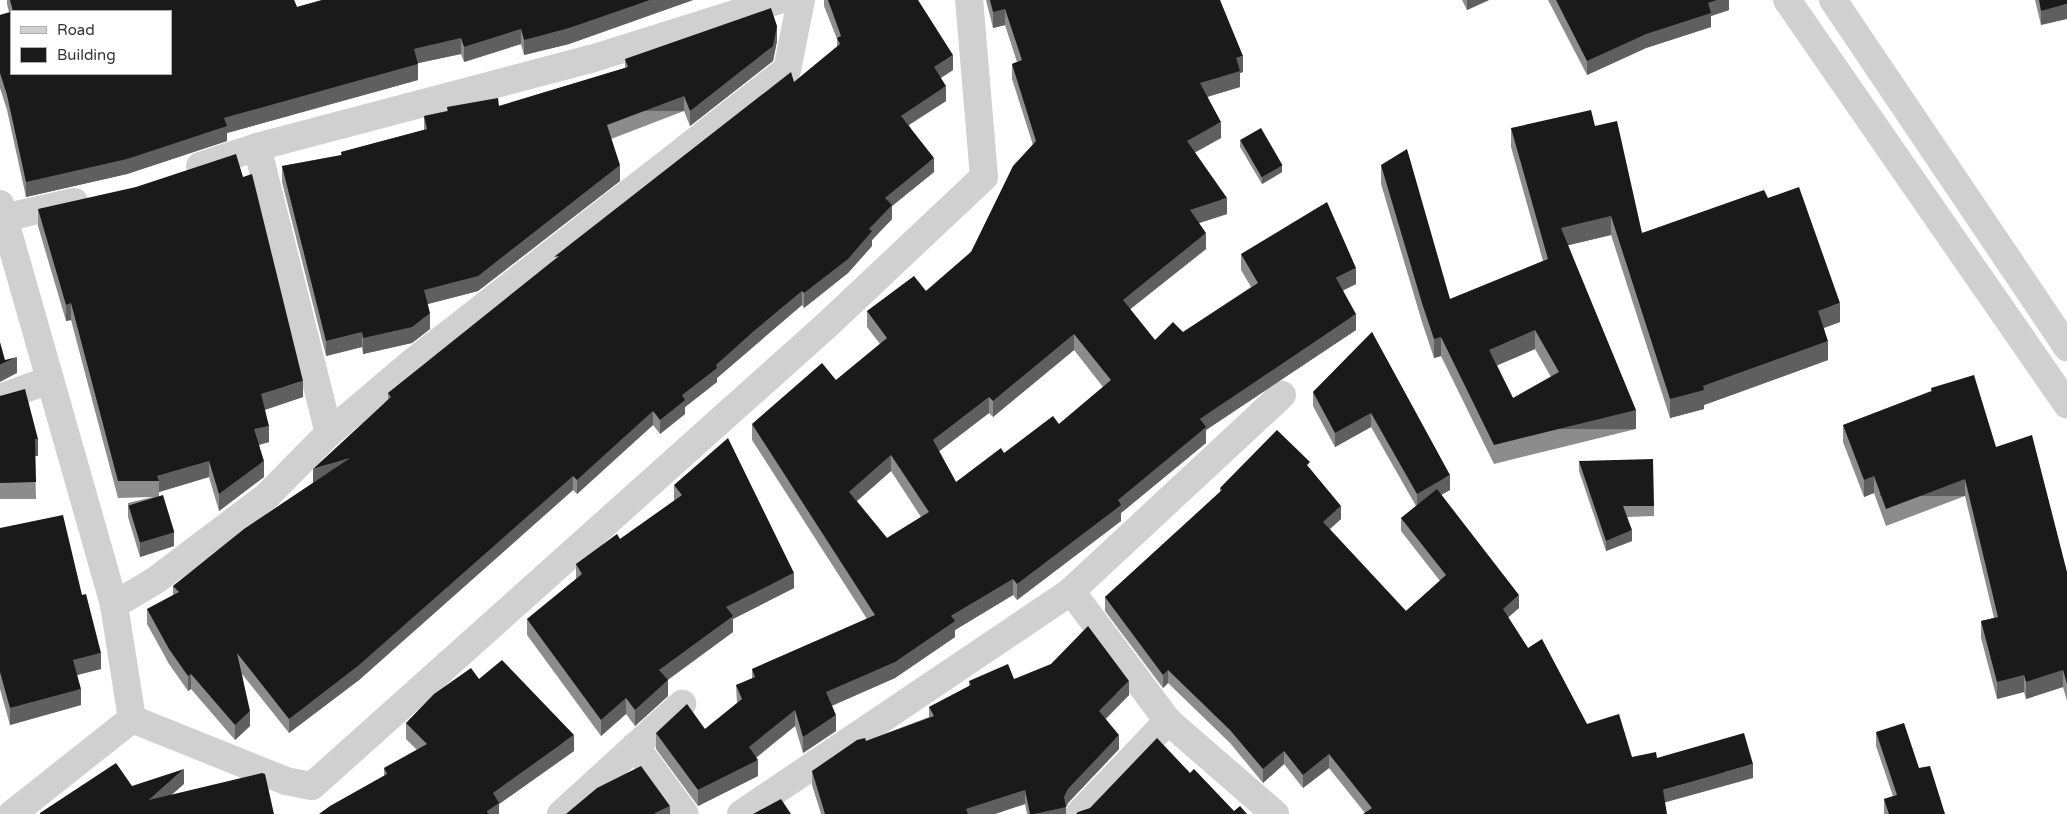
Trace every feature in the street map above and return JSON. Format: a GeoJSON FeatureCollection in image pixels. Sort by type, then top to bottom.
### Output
{"type":"FeatureCollection","features":[{"type":"Feature","properties":{"kind":"street"},"geometry":{"type":"LineString","coordinates":[[176,174],[257,147],[591,58],[779,0]]}},
{"type":"Feature","properties":{"kind":"street"},"geometry":{"type":"LineString","coordinates":[[114,605],[156,580],[267,496],[329,433],[414,361],[787,70],[801,0]]}},
{"type":"Feature","properties":{"kind":"street"},"geometry":{"type":"LineString","coordinates":[[132,718],[286,781],[312,786],[828,324],[984,177],[969,0]]}},
{"type":"Feature","properties":{"kind":"street"},"geometry":{"type":"LineString","coordinates":[[1787,0],[2067,405]]}},
{"type":"Feature","properties":{"kind":"street"},"geometry":{"type":"LineString","coordinates":[[1833,0],[2067,347]]}},
{"type":"Feature","properties":{"kind":"street"},"geometry":{"type":"LineString","coordinates":[[257,147],[329,433]]}},
{"type":"Feature","properties":{"kind":"street"},"geometry":{"type":"LineString","coordinates":[[95,198],[1,211],[114,605],[132,718]]}},
{"type":"Feature","properties":{"kind":"street"},"geometry":{"type":"LineString","coordinates":[[2006,317],[2034,300]]}},
{"type":"Feature","properties":{"kind":"street"},"geometry":{"type":"LineString","coordinates":[[0,398],[49,380]]}},
{"type":"Feature","properties":{"kind":"street"},"geometry":{"type":"LineString","coordinates":[[741,814],[1071,591],[1282,395]]}},
{"type":"Feature","properties":{"kind":"street"},"geometry":{"type":"LineString","coordinates":[[1071,591],[1168,721],[1275,814]]}},
{"type":"Feature","properties":{"kind":"street"},"geometry":{"type":"LineString","coordinates":[[561,814],[682,704]]}},
{"type":"Feature","properties":{"kind":"street"},"geometry":{"type":"LineString","coordinates":[[12,814],[132,718]]}},
{"type":"Feature","properties":{"kind":"street"},"geometry":{"type":"LineString","coordinates":[[1079,814],[1168,721]]}},
{"type":"Feature","properties":{"kind":"street"},"geometry":{"type":"LineString","coordinates":[[635,746],[685,814]]}},
{"type":"Feature","properties":{"kind":"building"},"geometry":{"type":"Polygon","coordinates":[[[10,0],[294,0],[297,7],[322,0],[650,0],[569,28],[524,40],[521,29],[464,47],[461,38],[414,49],[418,64],[224,118],[227,126],[127,159],[26,182],[7,95],[0,73],[0,15],[10,12],[10,75],[172,75],[172,10],[13,10],[10,0]]]}},
{"type":"Feature","properties":{"kind":"building"},"geometry":{"type":"Polygon","coordinates":[[[828,0],[918,0],[953,55],[934,67],[946,86],[901,116],[934,158],[885,198],[892,205],[869,229],[872,231],[848,259],[804,293],[802,291],[754,331],[716,365],[717,368],[682,395],[685,400],[660,420],[653,411],[577,480],[573,476],[359,665],[289,719],[237,653],[250,711],[235,725],[191,674],[188,676],[169,649],[147,609],[179,592],[173,586],[244,529],[350,458],[313,469],[391,397],[388,393],[559,256],[554,257],[791,72],[794,82],[840,44],[837,38],[841,36],[828,0]]]}},
{"type":"Feature","properties":{"kind":"building"},"geometry":{"type":"Polygon","coordinates":[[[990,0],[1220,0],[1243,56],[1236,58],[1240,71],[1200,83],[1221,122],[1187,141],[1227,198],[1190,210],[1206,233],[1123,300],[1155,340],[1173,322],[1183,332],[1258,283],[1241,254],[1327,202],[1356,268],[1336,278],[1356,314],[1200,419],[1206,427],[1118,500],[1121,505],[1017,584],[1013,579],[951,616],[955,621],[895,662],[826,692],[836,715],[803,737],[795,710],[749,747],[758,760],[698,790],[656,733],[687,704],[705,729],[742,699],[736,685],[755,677],[752,669],[875,615],[752,424],[822,363],[836,380],[887,338],[867,311],[914,276],[926,291],[971,252],[1013,166],[1036,141],[1012,64],[1022,60],[1005,9],[993,12],[990,0]],[[1074,334],[993,401],[989,397],[933,440],[956,482],[1001,448],[1004,453],[1053,416],[1059,424],[1111,380],[1074,334]],[[891,455],[849,492],[887,538],[929,512],[891,455]]]}},
{"type":"Feature","properties":{"kind":"building"},"geometry":{"type":"Polygon","coordinates":[[[1556,0],[1717,0],[1708,3],[1711,13],[1646,34],[1587,61],[1556,0]]]}},
{"type":"Feature","properties":{"kind":"building"},"geometry":{"type":"Polygon","coordinates":[[[2039,0],[2067,0],[2067,4],[2041,11],[2039,0]]]}},
{"type":"Feature","properties":{"kind":"building"},"geometry":{"type":"Polygon","coordinates":[[[771,8],[777,26],[773,46],[690,111],[684,96],[607,125],[620,165],[478,276],[424,290],[430,313],[412,327],[363,338],[362,332],[326,341],[282,166],[342,155],[341,152],[427,129],[424,116],[448,111],[447,107],[498,98],[499,106],[628,67],[625,59],[771,8]]]}},
{"type":"Feature","properties":{"kind":"building"},"geometry":{"type":"Polygon","coordinates":[[[1591,110],[1595,126],[1617,121],[1642,233],[1764,190],[1768,198],[1799,187],[1840,303],[1818,311],[1828,341],[1703,386],[1704,390],[1670,399],[1611,216],[1561,228],[1636,410],[1494,445],[1441,337],[1434,339],[1381,165],[1407,149],[1450,299],[1548,259],[1511,128],[1591,110]],[[1535,330],[1489,350],[1513,398],[1559,372],[1535,330]]]}},
{"type":"Feature","properties":{"kind":"building"},"geometry":{"type":"Polygon","coordinates":[[[1261,128],[1282,165],[1262,177],[1240,140],[1261,128]]]}},
{"type":"Feature","properties":{"kind":"building"},"geometry":{"type":"Polygon","coordinates":[[[236,154],[243,177],[252,174],[303,381],[261,394],[269,426],[254,429],[264,461],[219,494],[209,461],[157,476],[159,481],[118,481],[71,303],[66,305],[38,209],[136,187],[236,154]]]}},
{"type":"Feature","properties":{"kind":"building"},"geometry":{"type":"Polygon","coordinates":[[[1372,332],[1450,475],[1417,494],[1371,413],[1335,433],[1313,392],[1372,332]]]}},
{"type":"Feature","properties":{"kind":"building"},"geometry":{"type":"Polygon","coordinates":[[[0,342],[5,360],[17,357],[0,365],[0,342]]]}},
{"type":"Feature","properties":{"kind":"building"},"geometry":{"type":"Polygon","coordinates":[[[1974,375],[1996,447],[2032,435],[2067,572],[2067,684],[2063,670],[2026,682],[2024,675],[1997,682],[1981,621],[1998,617],[1965,479],[1886,509],[1874,476],[1864,480],[1843,425],[1932,391],[1931,388],[1974,375]]]}},
{"type":"Feature","properties":{"kind":"building"},"geometry":{"type":"Polygon","coordinates":[[[25,389],[38,439],[35,439],[36,482],[0,483],[0,396],[25,389]]]}},
{"type":"Feature","properties":{"kind":"building"},"geometry":{"type":"Polygon","coordinates":[[[1277,430],[1310,462],[1307,465],[1341,506],[1323,522],[1406,611],[1446,575],[1401,518],[1437,489],[1519,595],[1503,609],[1528,648],[1542,639],[1587,724],[1619,714],[1632,757],[1656,752],[1657,758],[1744,733],[1753,764],[1663,790],[1667,814],[1363,814],[1372,808],[1329,754],[1303,775],[1284,751],[1263,769],[1230,730],[1168,670],[1163,675],[1105,597],[1222,490],[1220,488],[1277,430]]]}},
{"type":"Feature","properties":{"kind":"building"},"geometry":{"type":"Polygon","coordinates":[[[728,438],[794,573],[726,607],[733,616],[659,670],[668,680],[635,710],[626,698],[601,720],[527,619],[582,574],[576,564],[617,534],[620,539],[682,495],[674,485],[728,438]]]}},
{"type":"Feature","properties":{"kind":"building"},"geometry":{"type":"Polygon","coordinates":[[[1653,459],[1654,506],[1623,506],[1632,530],[1606,541],[1579,461],[1653,459]]]}},
{"type":"Feature","properties":{"kind":"building"},"geometry":{"type":"Polygon","coordinates":[[[163,495],[174,532],[140,543],[129,506],[163,495]]]}},
{"type":"Feature","properties":{"kind":"building"},"geometry":{"type":"Polygon","coordinates":[[[63,515],[82,595],[86,594],[101,653],[73,660],[81,689],[10,708],[0,672],[0,528],[63,515]]]}},
{"type":"Feature","properties":{"kind":"building"},"geometry":{"type":"Polygon","coordinates":[[[1088,626],[1129,681],[1099,711],[1119,735],[1068,789],[1064,797],[1066,807],[1030,814],[1025,790],[966,809],[968,814],[825,814],[812,771],[857,740],[865,738],[866,741],[934,716],[929,707],[971,685],[969,681],[1008,664],[1014,679],[1051,664],[1088,626]]]}},
{"type":"Feature","properties":{"kind":"building"},"geometry":{"type":"Polygon","coordinates":[[[502,660],[574,735],[493,793],[499,803],[487,811],[488,814],[319,814],[387,774],[384,768],[427,744],[406,723],[434,694],[471,668],[479,679],[502,660]]]}},
{"type":"Feature","properties":{"kind":"building"},"geometry":{"type":"Polygon","coordinates":[[[1904,723],[1919,768],[1930,766],[1945,814],[1889,814],[1884,799],[1897,795],[1876,732],[1904,723]]]}},
{"type":"Feature","properties":{"kind":"building"},"geometry":{"type":"Polygon","coordinates":[[[1157,738],[1190,773],[1194,769],[1234,811],[1240,806],[1247,814],[1076,814],[1090,808],[1157,738]]]}},
{"type":"Feature","properties":{"kind":"building"},"geometry":{"type":"Polygon","coordinates":[[[116,763],[132,786],[184,769],[149,800],[262,773],[265,774],[274,814],[40,814],[116,763]]]}},
{"type":"Feature","properties":{"kind":"building"},"geometry":{"type":"Polygon","coordinates":[[[641,766],[670,806],[654,814],[566,814],[597,788],[641,766]]]}},
{"type":"Feature","properties":{"kind":"building"},"geometry":{"type":"Polygon","coordinates":[[[781,799],[791,814],[753,814],[781,799]]]}}]}
